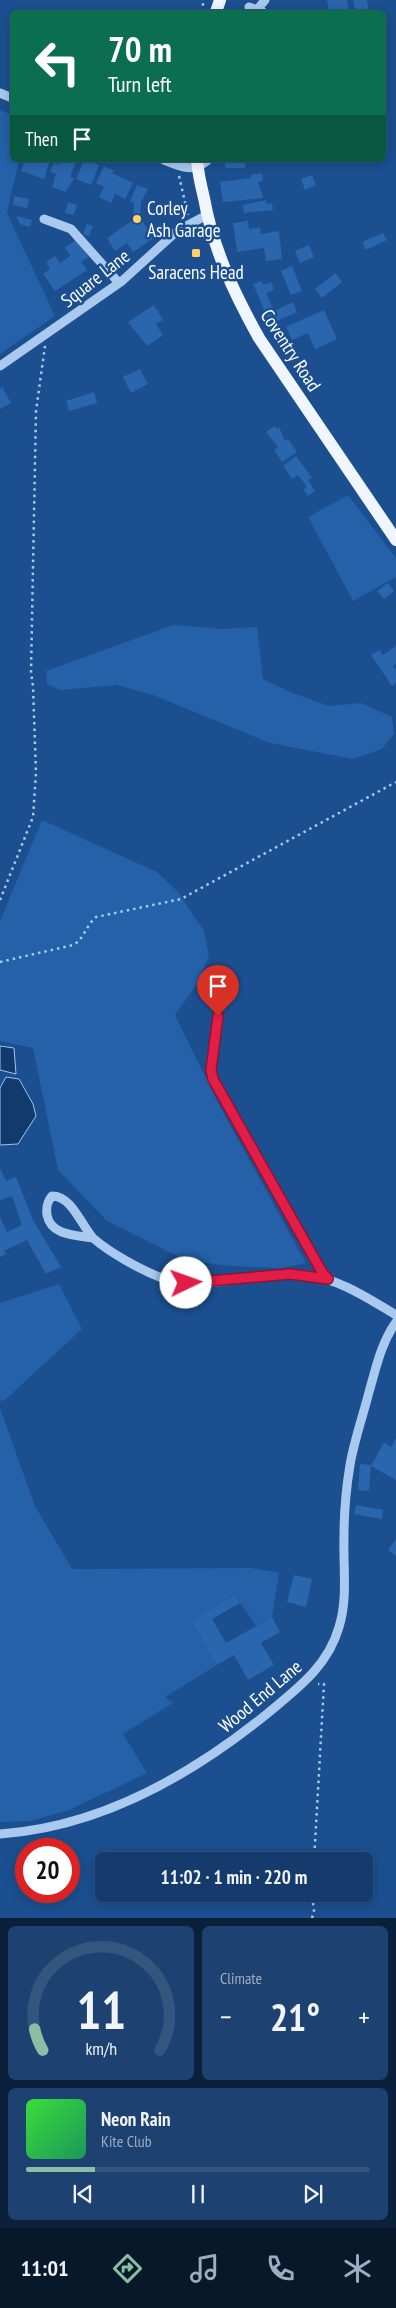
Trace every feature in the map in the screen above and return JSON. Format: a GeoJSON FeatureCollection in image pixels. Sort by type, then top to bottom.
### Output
{"type":"FeatureCollection","features":[{"type":"Feature","properties":{"kind":"main road","name":"Coventry Road"},"geometry":{"type":"LineString","coordinates":[[201,162],[207,214],[222,264],[259,338],[396,540]]}},
{"type":"Feature","properties":{"kind":"street"},"geometry":{"type":"LineString","coordinates":[[254,8],[265,0]]}},
{"type":"Feature","properties":{"kind":"street"},"geometry":{"type":"LineString","coordinates":[[169,162],[188,169],[201,162]]}},
{"type":"Feature","properties":{"kind":"street","name":"Square Lane"},"geometry":{"type":"LineString","coordinates":[[0,366],[120,282],[177,231],[207,214]]}},
{"type":"Feature","properties":{"kind":"street"},"geometry":{"type":"LineString","coordinates":[[44,219],[72,230],[120,282]]}},
{"type":"Feature","properties":{"kind":"street"},"geometry":{"type":"LineString","coordinates":[[218,1016],[211,1070],[213,1079],[322,1272],[328,1279]]}},
{"type":"Feature","properties":{"kind":"street"},"geometry":{"type":"LineString","coordinates":[[93,1238],[58,1231],[52,1226],[46,1210],[48,1201],[52,1196],[59,1196],[65,1201],[93,1238],[121,1257],[152,1274],[175,1282],[220,1281],[290,1274],[328,1279],[396,1315]]}},
{"type":"Feature","properties":{"kind":"street","name":"Wood End Lane"},"geometry":{"type":"LineString","coordinates":[[0,1834],[60,1823],[102,1811],[167,1782],[231,1743],[304,1684],[321,1665],[340,1627],[343,1606],[345,1505],[350,1463],[380,1354],[396,1322]]}},
{"type":"Feature","properties":{"kind":"path"},"geometry":{"type":"LineString","coordinates":[[177,165],[186,210]]}},
{"type":"Feature","properties":{"kind":"path"},"geometry":{"type":"LineString","coordinates":[[0,900],[33,817],[36,773],[31,672],[36,411],[46,348],[42,338]]}},
{"type":"Feature","properties":{"kind":"path"},"geometry":{"type":"LineString","coordinates":[[0,962],[78,943],[89,922],[96,917],[180,899],[396,782]]}},
{"type":"Feature","properties":{"kind":"path"},"geometry":{"type":"LineString","coordinates":[[304,1684],[324,1684],[315,1852]]}},
{"type":"Feature","properties":{"kind":"path"},"geometry":{"type":"LineString","coordinates":[[312,1918],[314,1911],[313,1902]]}},
{"type":"Feature","properties":{"kind":"shaded area"},"geometry":{"type":"Polygon","coordinates":[[[0,110],[10,114],[10,162],[19,162],[7,213],[55,316],[0,354],[0,110]]]}},
{"type":"Feature","properties":{"kind":"shaded area"},"geometry":{"type":"Polygon","coordinates":[[[348,495],[396,558],[396,577],[353,601],[308,517],[348,495]]]}},
{"type":"Feature","properties":{"kind":"shaded area"},"geometry":{"type":"Polygon","coordinates":[[[173,625],[222,629],[257,627],[263,679],[290,692],[329,706],[361,703],[392,717],[394,734],[382,749],[353,759],[270,743],[153,695],[117,685],[60,690],[47,684],[46,671],[173,625]]]}},
{"type":"Feature","properties":{"kind":"shaded area"},"geometry":{"type":"Polygon","coordinates":[[[42,820],[157,872],[178,892],[204,931],[209,956],[197,984],[175,1015],[219,1105],[306,1263],[281,1268],[230,1266],[185,1260],[107,1221],[58,1170],[33,1048],[0,1041],[0,921],[42,820]]]}},
{"type":"Feature","properties":{"kind":"shaded area"},"geometry":{"type":"Polygon","coordinates":[[[0,1046],[14,1048],[16,1074],[0,1070],[0,1046]]]}},
{"type":"Feature","properties":{"kind":"shaded area"},"geometry":{"type":"Polygon","coordinates":[[[6,1077],[19,1079],[33,1104],[36,1116],[18,1144],[0,1145],[0,1088],[6,1077]]]}},
{"type":"Feature","properties":{"kind":"shaded area"},"geometry":{"type":"Polygon","coordinates":[[[59,1284],[82,1329],[5,1400],[0,1401],[0,1303],[59,1284]]]}},
{"type":"Feature","properties":{"kind":"shaded area"},"geometry":{"type":"Polygon","coordinates":[[[0,1408],[35,1506],[72,1569],[251,1568],[279,1573],[272,1617],[256,1626],[235,1595],[191,1620],[217,1665],[165,1697],[173,1703],[123,1734],[147,1773],[69,1810],[31,1821],[0,1822],[0,1408]]]}},
{"type":"Feature","properties":{"kind":"building"},"geometry":{"type":"Polygon","coordinates":[[[327,0],[347,0],[349,10],[329,10],[327,0]]]}},
{"type":"Feature","properties":{"kind":"building"},"geometry":{"type":"Polygon","coordinates":[[[353,0],[367,0],[369,10],[355,10],[353,0]]]}},
{"type":"Feature","properties":{"kind":"building"},"geometry":{"type":"Polygon","coordinates":[[[24,162],[49,162],[44,179],[21,171],[24,162]]]}},
{"type":"Feature","properties":{"kind":"building"},"geometry":{"type":"Polygon","coordinates":[[[60,162],[76,162],[70,177],[74,178],[66,192],[52,187],[56,174],[50,172],[54,163],[59,165],[60,162]]]}},
{"type":"Feature","properties":{"kind":"building"},"geometry":{"type":"Polygon","coordinates":[[[83,162],[99,165],[91,185],[76,179],[83,162]]]}},
{"type":"Feature","properties":{"kind":"building"},"geometry":{"type":"Polygon","coordinates":[[[225,162],[245,162],[245,168],[225,168],[225,162]]]}},
{"type":"Feature","properties":{"kind":"building"},"geometry":{"type":"Polygon","coordinates":[[[104,166],[114,171],[112,173],[133,183],[125,199],[115,194],[111,203],[99,197],[104,187],[96,183],[104,166]]]}},
{"type":"Feature","properties":{"kind":"building"},"geometry":{"type":"Polygon","coordinates":[[[262,173],[263,181],[258,182],[263,198],[223,202],[220,182],[251,178],[251,175],[262,173]]]}},
{"type":"Feature","properties":{"kind":"building"},"geometry":{"type":"Polygon","coordinates":[[[312,175],[316,185],[305,190],[301,179],[312,175]]]}},
{"type":"Feature","properties":{"kind":"building","name":"Corley Ash Garage"},"geometry":{"type":"Polygon","coordinates":[[[137,185],[148,189],[141,202],[140,218],[154,238],[133,252],[127,243],[115,251],[107,238],[133,220],[134,203],[130,201],[137,185]]]}},
{"type":"Feature","properties":{"kind":"building"},"geometry":{"type":"Polygon","coordinates":[[[14,196],[29,199],[27,208],[13,205],[14,196]]]}},
{"type":"Feature","properties":{"kind":"building"},"geometry":{"type":"Polygon","coordinates":[[[266,200],[266,204],[272,203],[273,210],[244,213],[243,205],[266,200]]]}},
{"type":"Feature","properties":{"kind":"building"},"geometry":{"type":"Polygon","coordinates":[[[68,202],[77,205],[74,215],[65,213],[68,202]]]}},
{"type":"Feature","properties":{"kind":"building"},"geometry":{"type":"Polygon","coordinates":[[[16,216],[32,220],[30,227],[20,224],[16,216]]]}},
{"type":"Feature","properties":{"kind":"building"},"geometry":{"type":"Polygon","coordinates":[[[248,221],[249,229],[260,227],[261,234],[279,231],[282,259],[266,261],[264,248],[237,252],[233,223],[248,221]]]}},
{"type":"Feature","properties":{"kind":"building"},"geometry":{"type":"Polygon","coordinates":[[[87,224],[93,226],[89,236],[83,234],[87,224]]]}},
{"type":"Feature","properties":{"kind":"building"},"geometry":{"type":"Polygon","coordinates":[[[383,233],[387,240],[366,250],[362,242],[383,233]]]}},
{"type":"Feature","properties":{"kind":"building"},"geometry":{"type":"Polygon","coordinates":[[[78,239],[89,257],[81,262],[87,270],[55,291],[43,274],[50,269],[46,262],[55,256],[60,263],[70,256],[65,247],[78,239]]]}},
{"type":"Feature","properties":{"kind":"building"},"geometry":{"type":"Polygon","coordinates":[[[309,245],[314,257],[300,263],[295,251],[309,245]]]}},
{"type":"Feature","properties":{"kind":"building"},"geometry":{"type":"Polygon","coordinates":[[[292,266],[302,291],[291,295],[281,271],[292,266]]]}},
{"type":"Feature","properties":{"kind":"building"},"geometry":{"type":"Polygon","coordinates":[[[335,273],[342,282],[322,298],[315,289],[335,273]]]}},
{"type":"Feature","properties":{"kind":"building"},"geometry":{"type":"Polygon","coordinates":[[[261,281],[263,285],[271,282],[274,290],[266,293],[274,311],[293,302],[297,312],[270,324],[253,284],[261,281]]]}},
{"type":"Feature","properties":{"kind":"building"},"geometry":{"type":"Polygon","coordinates":[[[154,305],[163,320],[156,324],[163,335],[147,346],[128,322],[154,305]]]}},
{"type":"Feature","properties":{"kind":"building"},"geometry":{"type":"Polygon","coordinates":[[[324,310],[337,339],[315,349],[308,333],[292,340],[286,327],[324,310]]]}},
{"type":"Feature","properties":{"kind":"building"},"geometry":{"type":"Polygon","coordinates":[[[140,369],[148,384],[131,393],[123,377],[140,369]]]}},
{"type":"Feature","properties":{"kind":"building"},"geometry":{"type":"Polygon","coordinates":[[[2,387],[11,403],[0,409],[0,389],[2,387]]]}},
{"type":"Feature","properties":{"kind":"building"},"geometry":{"type":"Polygon","coordinates":[[[94,392],[97,403],[69,411],[66,401],[94,392]]]}},
{"type":"Feature","properties":{"kind":"building"},"geometry":{"type":"Polygon","coordinates":[[[275,426],[277,429],[279,427],[285,441],[288,439],[297,452],[282,462],[274,450],[278,447],[266,432],[275,426]]]}},
{"type":"Feature","properties":{"kind":"building"},"geometry":{"type":"Polygon","coordinates":[[[296,456],[312,478],[308,480],[315,491],[308,496],[303,489],[307,487],[298,475],[292,479],[283,466],[296,456]]]}},
{"type":"Feature","properties":{"kind":"building"},"geometry":{"type":"Polygon","coordinates":[[[388,583],[394,591],[384,599],[377,591],[388,583]]]}},
{"type":"Feature","properties":{"kind":"building"},"geometry":{"type":"Polygon","coordinates":[[[396,646],[396,664],[393,666],[396,670],[396,683],[392,686],[371,655],[379,650],[383,655],[396,646]]]}},
{"type":"Feature","properties":{"kind":"building"},"geometry":{"type":"Polygon","coordinates":[[[0,1168],[6,1181],[16,1177],[33,1220],[61,1267],[46,1274],[27,1240],[4,1251],[6,1254],[0,1257],[0,1217],[7,1232],[22,1225],[12,1196],[0,1200],[0,1168]]]}},
{"type":"Feature","properties":{"kind":"building"},"geometry":{"type":"Polygon","coordinates":[[[396,1438],[396,1480],[371,1466],[384,1442],[391,1447],[396,1438]]]}},
{"type":"Feature","properties":{"kind":"building"},"geometry":{"type":"Polygon","coordinates":[[[360,1464],[371,1465],[369,1491],[358,1490],[360,1464]]]}},
{"type":"Feature","properties":{"kind":"building"},"geometry":{"type":"Polygon","coordinates":[[[356,1505],[383,1510],[382,1519],[354,1514],[356,1505]]]}},
{"type":"Feature","properties":{"kind":"building"},"geometry":{"type":"Polygon","coordinates":[[[396,1539],[396,1556],[388,1550],[396,1539]]]}},
{"type":"Feature","properties":{"kind":"building"},"geometry":{"type":"Polygon","coordinates":[[[294,1575],[312,1579],[306,1607],[287,1602],[294,1575]]]}},
{"type":"Feature","properties":{"kind":"building"},"geometry":{"type":"Polygon","coordinates":[[[235,1595],[240,1603],[212,1619],[226,1643],[272,1617],[280,1632],[261,1643],[274,1665],[248,1680],[234,1655],[217,1665],[191,1620],[235,1595]]]}},
{"type":"Feature","properties":{"kind":"place","name":"Corley Ash Garage"},"geometry":{"type":"Point","coordinates":[137,219]}},
{"type":"Feature","properties":{"kind":"place","name":"Saracens Head"},"geometry":{"type":"Point","coordinates":[196,253]}},
{"type":"Feature","properties":{"kind":"route"},"geometry":{"type":"LineString","coordinates":[[186,1283],[290,1274],[306,1274],[328,1279],[322,1272],[213,1079],[211,1070],[218,1016]]}}]}
